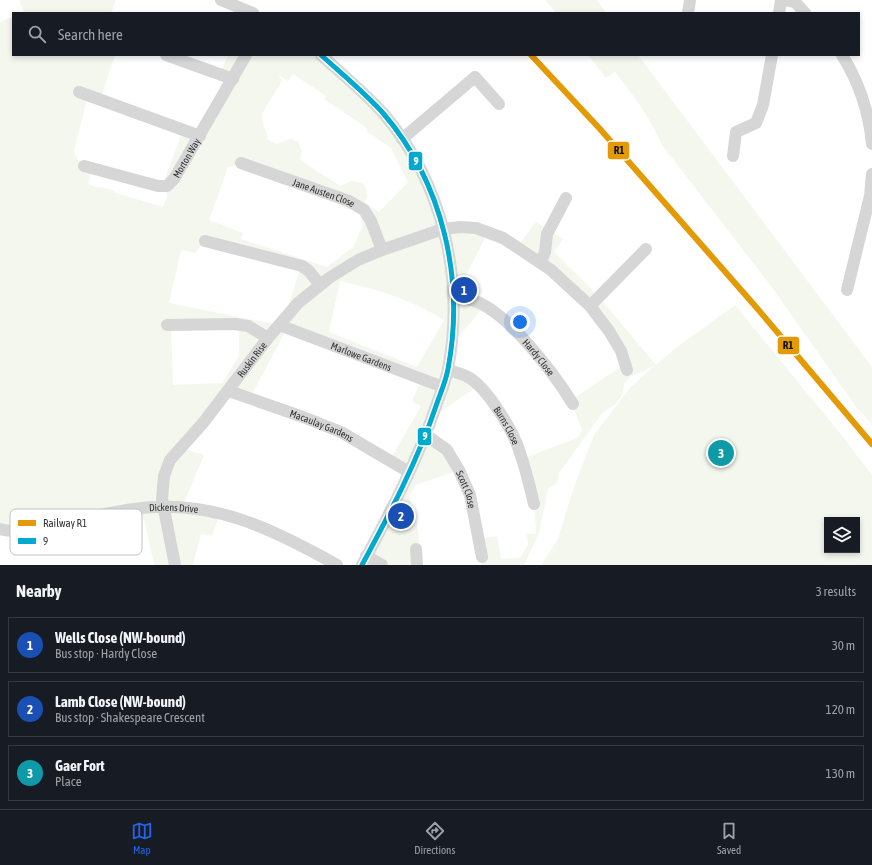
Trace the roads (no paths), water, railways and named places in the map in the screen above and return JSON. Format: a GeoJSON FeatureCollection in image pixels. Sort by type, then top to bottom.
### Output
{"type":"FeatureCollection","features":[{"type":"Feature","properties":{"kind":"street"},"geometry":{"type":"LineString","coordinates":[[221,0],[251,12]]}},
{"type":"Feature","properties":{"kind":"street"},"geometry":{"type":"LineString","coordinates":[[688,12],[690,0]]}},
{"type":"Feature","properties":{"kind":"street"},"geometry":{"type":"LineString","coordinates":[[779,12],[781,0]]}},
{"type":"Feature","properties":{"kind":"street"},"geometry":{"type":"LineString","coordinates":[[785,0],[794,2],[804,12]]}},
{"type":"Feature","properties":{"kind":"street"},"geometry":{"type":"LineString","coordinates":[[169,56],[233,79]]}},
{"type":"Feature","properties":{"kind":"street","name":"Morton Way"},"geometry":{"type":"LineString","coordinates":[[84,166],[158,186],[167,186],[174,179],[200,136],[245,56]]}},
{"type":"Feature","properties":{"kind":"street"},"geometry":{"type":"LineString","coordinates":[[322,56],[361,90],[383,113],[402,138],[433,194],[443,229],[451,266],[454,299],[452,337],[448,370],[426,435],[364,561],[382,565]]}},
{"type":"Feature","properties":{"kind":"street"},"geometry":{"type":"LineString","coordinates":[[733,156],[736,132],[756,123],[763,105],[772,56]]}},
{"type":"Feature","properties":{"kind":"street"},"geometry":{"type":"LineString","coordinates":[[843,56],[852,69],[862,96],[870,125],[872,144]]}},
{"type":"Feature","properties":{"kind":"street"},"geometry":{"type":"LineString","coordinates":[[402,138],[475,77],[499,104]]}},
{"type":"Feature","properties":{"kind":"street"},"geometry":{"type":"LineString","coordinates":[[79,92],[200,136]]}},
{"type":"Feature","properties":{"kind":"street","name":"Jane Austen Close"},"geometry":{"type":"LineString","coordinates":[[241,163],[349,201],[364,210],[371,221],[382,250]]}},
{"type":"Feature","properties":{"kind":"street"},"geometry":{"type":"LineString","coordinates":[[847,290],[870,196],[872,174]]}},
{"type":"Feature","properties":{"kind":"street"},"geometry":{"type":"LineString","coordinates":[[541,262],[545,252],[546,234],[566,198]]}},
{"type":"Feature","properties":{"kind":"street","name":"Ruskin Rise"},"geometry":{"type":"LineString","coordinates":[[175,565],[162,499],[164,476],[170,460],[203,423],[268,338],[298,303],[320,285],[358,260],[443,229],[460,227],[476,228],[503,238],[541,262],[590,306],[609,331],[621,351],[628,370]]}},
{"type":"Feature","properties":{"kind":"street"},"geometry":{"type":"LineString","coordinates":[[205,241],[302,266],[309,271],[320,285]]}},
{"type":"Feature","properties":{"kind":"street"},"geometry":{"type":"LineString","coordinates":[[590,306],[646,249]]}},
{"type":"Feature","properties":{"kind":"street","name":"Hardy Close"},"geometry":{"type":"LineString","coordinates":[[454,299],[466,299],[477,302],[508,324],[527,343],[558,380],[574,404]]}},
{"type":"Feature","properties":{"kind":"street"},"geometry":{"type":"LineString","coordinates":[[166,325],[235,324],[248,326],[268,338]]}},
{"type":"Feature","properties":{"kind":"street","name":"Marlowe Gardens"},"geometry":{"type":"LineString","coordinates":[[279,325],[443,387]]}},
{"type":"Feature","properties":{"kind":"street","name":"Burns Close"},"geometry":{"type":"LineString","coordinates":[[448,370],[467,376],[479,385],[487,393],[501,414],[520,452],[534,504]]}},
{"type":"Feature","properties":{"kind":"street","name":"Macaulay Gardens"},"geometry":{"type":"LineString","coordinates":[[228,391],[341,432],[409,472]]}},
{"type":"Feature","properties":{"kind":"street","name":"Scott Close"},"geometry":{"type":"LineString","coordinates":[[426,435],[447,450],[462,476],[470,495],[482,557]]}},
{"type":"Feature","properties":{"kind":"street","name":"Dickens Drive"},"geometry":{"type":"LineString","coordinates":[[129,509],[163,507],[196,508],[240,518],[285,537],[337,565]]}},
{"type":"Feature","properties":{"kind":"street","name":"Dickens Drive"},"geometry":{"type":"LineString","coordinates":[[0,529],[10,529]]}},
{"type":"Feature","properties":{"kind":"street"},"geometry":{"type":"LineString","coordinates":[[416,549],[417,565]]}},
{"type":"Feature","properties":{"kind":"rail line","name":"R1"},"geometry":{"type":"LineString","coordinates":[[532,56],[600,129],[756,307],[872,444]]}},
{"type":"Feature","properties":{"kind":"place","name":"Wells Close (NW-bound)"},"geometry":{"type":"Point","coordinates":[464,290]}},
{"type":"Feature","properties":{"kind":"place","name":"Gaer Fort"},"geometry":{"type":"Point","coordinates":[721,453]}},
{"type":"Feature","properties":{"kind":"place","name":"Lamb Close (NW-bound)"},"geometry":{"type":"Point","coordinates":[401,516]}}]}
